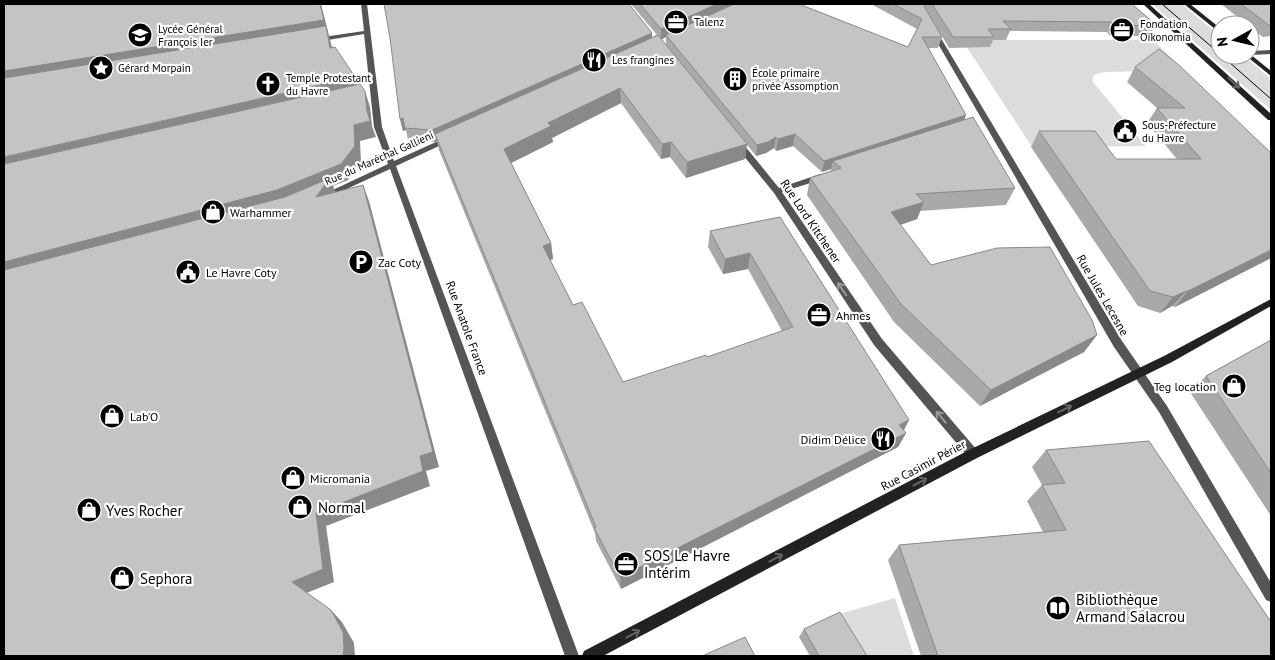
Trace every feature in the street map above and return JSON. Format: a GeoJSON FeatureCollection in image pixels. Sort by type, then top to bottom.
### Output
{"type":"FeatureCollection","features":[{"type":"Feature","properties":{"kind":"street","name":"Rue Anatole France"},"geometry":{"type":"LineString","coordinates":[[364,4],[370,95],[378,127],[572,656]]}},
{"type":"Feature","properties":{"kind":"street"},"geometry":{"type":"LineString","coordinates":[[1146,4],[1271,118]]}},
{"type":"Feature","properties":{"kind":"street"},"geometry":{"type":"LineString","coordinates":[[1187,4],[1210,23]]}},
{"type":"Feature","properties":{"kind":"street","name":"Rue Jules Lecesne"},"geometry":{"type":"LineString","coordinates":[[928,21],[984,124],[1118,344],[1163,409],[1271,595]]}},
{"type":"Feature","properties":{"kind":"street"},"geometry":{"type":"LineString","coordinates":[[306,42],[367,32]]}},
{"type":"Feature","properties":{"kind":"street"},"geometry":{"type":"LineString","coordinates":[[1260,64],[1271,74]]}},
{"type":"Feature","properties":{"kind":"street","name":"Rue du Maréchal Gallieni"},"geometry":{"type":"LineString","coordinates":[[315,200],[461,134]]}},
{"type":"Feature","properties":{"kind":"street","name":"Rue Lord Kitchener"},"geometry":{"type":"LineString","coordinates":[[733,137],[777,191],[878,342],[973,454]]}},
{"type":"Feature","properties":{"kind":"street"},"geometry":{"type":"LineString","coordinates":[[777,191],[829,174]]}},
{"type":"Feature","properties":{"kind":"street","name":"Rue Casimir Périer"},"geometry":{"type":"LineString","coordinates":[[590,656],[973,454],[1168,359],[1271,302]]}},
{"type":"Feature","properties":{"kind":"shaded area"},"geometry":{"type":"Polygon","coordinates":[[[1152,4],[1182,4],[1210,28],[1210,56],[1152,4]]]}},
{"type":"Feature","properties":{"kind":"shaded area"},"geometry":{"type":"Polygon","coordinates":[[[962,40],[1153,40],[1184,70],[1108,72],[1093,76],[1093,82],[1146,146],[1032,147],[962,40]]]}},
{"type":"Feature","properties":{"kind":"shaded area"},"geometry":{"type":"Polygon","coordinates":[[[1220,65],[1255,65],[1271,79],[1271,110],[1220,65]]]}},
{"type":"Feature","properties":{"kind":"shaded area"},"geometry":{"type":"Polygon","coordinates":[[[895,598],[914,656],[856,656],[832,616],[895,598]]]}},
{"type":"Feature","properties":{"kind":"building","name":"Lycée Général François Ier"},"geometry":{"type":"Polygon","coordinates":[[[4,4],[320,4],[324,20],[4,71],[4,4]]]}},
{"type":"Feature","properties":{"kind":"building"},"geometry":{"type":"Polygon","coordinates":[[[384,4],[629,4],[652,33],[432,130],[405,128],[403,118],[400,119],[384,4]]]}},
{"type":"Feature","properties":{"kind":"building"},"geometry":{"type":"Polygon","coordinates":[[[640,4],[717,4],[661,29],[640,4]]]}},
{"type":"Feature","properties":{"kind":"building"},"geometry":{"type":"Polygon","coordinates":[[[734,4],[799,4],[908,47],[922,19],[893,4],[923,4],[942,37],[922,37],[966,115],[824,161],[795,134],[778,139],[776,137],[768,142],[757,145],[666,35],[734,4]]]}},
{"type":"Feature","properties":{"kind":"building"},"geometry":{"type":"Polygon","coordinates":[[[932,4],[1132,4],[1156,25],[1116,26],[1112,22],[1003,21],[1011,29],[988,29],[994,37],[953,37],[932,4]]]}},
{"type":"Feature","properties":{"kind":"building"},"geometry":{"type":"Polygon","coordinates":[[[1241,4],[1271,4],[1271,26],[1260,18],[1260,15],[1256,15],[1241,4]]]}},
{"type":"Feature","properties":{"kind":"building"},"geometry":{"type":"Polygon","coordinates":[[[326,26],[330,48],[335,47],[355,77],[4,157],[4,78],[326,26]]]}},
{"type":"Feature","properties":{"kind":"building"},"geometry":{"type":"Polygon","coordinates":[[[658,35],[747,144],[687,162],[671,142],[662,144],[620,88],[548,123],[551,126],[504,149],[551,243],[543,246],[573,305],[582,302],[623,382],[706,355],[707,357],[793,327],[750,253],[725,259],[710,231],[780,217],[909,420],[899,425],[906,433],[620,577],[594,528],[596,527],[435,134],[658,35]]]}},
{"type":"Feature","properties":{"kind":"building"},"geometry":{"type":"Polygon","coordinates":[[[1159,49],[1180,66],[1271,153],[1271,250],[1173,297],[1150,291],[1039,131],[1095,131],[1116,159],[1201,159],[1157,108],[1185,108],[1135,67],[1159,49]]]}},
{"type":"Feature","properties":{"kind":"building"},"geometry":{"type":"Polygon","coordinates":[[[360,84],[365,91],[370,121],[354,125],[355,146],[341,164],[277,190],[4,262],[4,164],[360,84]]]}},
{"type":"Feature","properties":{"kind":"building"},"geometry":{"type":"Polygon","coordinates":[[[973,117],[1015,188],[916,194],[924,202],[891,212],[931,265],[997,248],[1050,247],[1092,320],[1097,335],[991,390],[901,304],[810,178],[841,168],[833,161],[973,117]]]}},
{"type":"Feature","properties":{"kind":"building"},"geometry":{"type":"Polygon","coordinates":[[[330,178],[316,197],[363,185],[433,452],[420,456],[423,471],[316,513],[323,569],[292,582],[331,610],[343,632],[343,656],[4,656],[4,270],[285,197],[330,178]]]}},
{"type":"Feature","properties":{"kind":"building"},"geometry":{"type":"Polygon","coordinates":[[[1271,340],[1271,473],[1206,376],[1271,340]]]}},
{"type":"Feature","properties":{"kind":"building","name":"Bibliothèque Armand Salacrou"},"geometry":{"type":"Polygon","coordinates":[[[1149,441],[1271,622],[1271,656],[938,656],[899,545],[1066,530],[1042,485],[1065,483],[1046,450],[1149,441]]]}},
{"type":"Feature","properties":{"kind":"building"},"geometry":{"type":"Polygon","coordinates":[[[840,612],[867,656],[819,656],[804,629],[840,612]]]}},
{"type":"Feature","properties":{"kind":"building"},"geometry":{"type":"Polygon","coordinates":[[[745,637],[755,656],[702,656],[745,637]]]}},
{"type":"Feature","properties":{"kind":"tram line"},"geometry":{"type":"LineString","coordinates":[[1162,4],[1210,45]]}},
{"type":"Feature","properties":{"kind":"tram line"},"geometry":{"type":"LineString","coordinates":[[1232,65],[1271,99]]}},
{"type":"Feature","properties":{"kind":"place","name":"Talenz"},"geometry":{"type":"Point","coordinates":[676,22]}},
{"type":"Feature","properties":{"kind":"place","name":"Fondation Oïkonomia"},"geometry":{"type":"Point","coordinates":[1122,30]}},
{"type":"Feature","properties":{"kind":"place","name":"Lycée Général François Ier"},"geometry":{"type":"Point","coordinates":[140,35]}},
{"type":"Feature","properties":{"kind":"place","name":"Les frangines"},"geometry":{"type":"Point","coordinates":[594,60]}},
{"type":"Feature","properties":{"kind":"place","name":"Gérard Morpain"},"geometry":{"type":"Point","coordinates":[101,68]}},
{"type":"Feature","properties":{"kind":"place","name":"École primaire privée Assomption"},"geometry":{"type":"Point","coordinates":[735,79]}},
{"type":"Feature","properties":{"kind":"place","name":"Temple Protestant du Havre"},"geometry":{"type":"Point","coordinates":[268,84]}},
{"type":"Feature","properties":{"kind":"place","name":"Sous-Préfecture du Havre"},"geometry":{"type":"Point","coordinates":[1125,131]}},
{"type":"Feature","properties":{"kind":"place","name":"Warhammer"},"geometry":{"type":"Point","coordinates":[213,212]}},
{"type":"Feature","properties":{"kind":"place","name":"Zac Coty"},"geometry":{"type":"Point","coordinates":[361,262]}},
{"type":"Feature","properties":{"kind":"place","name":"Le Havre Coty"},"geometry":{"type":"Point","coordinates":[188,272]}},
{"type":"Feature","properties":{"kind":"place","name":"Ahmes"},"geometry":{"type":"Point","coordinates":[819,315]}},
{"type":"Feature","properties":{"kind":"place","name":"Teg location"},"geometry":{"type":"Point","coordinates":[1234,386]}},
{"type":"Feature","properties":{"kind":"place","name":"Lab'O"},"geometry":{"type":"Point","coordinates":[112,416]}},
{"type":"Feature","properties":{"kind":"place","name":"Didim Délice"},"geometry":{"type":"Point","coordinates":[883,439]}},
{"type":"Feature","properties":{"kind":"place","name":"Micromania"},"geometry":{"type":"Point","coordinates":[293,478]}},
{"type":"Feature","properties":{"kind":"place","name":"Normal"},"geometry":{"type":"Point","coordinates":[300,507]}},
{"type":"Feature","properties":{"kind":"place","name":"Yves Rocher"},"geometry":{"type":"Point","coordinates":[89,510]}},
{"type":"Feature","properties":{"kind":"place","name":"SOS Le Havre Intérim"},"geometry":{"type":"Point","coordinates":[626,564]}},
{"type":"Feature","properties":{"kind":"place","name":"Sephora"},"geometry":{"type":"Point","coordinates":[122,578]}},
{"type":"Feature","properties":{"kind":"place","name":"Bibliothèque Armand Salacrou"},"geometry":{"type":"Point","coordinates":[1058,608]}}]}
